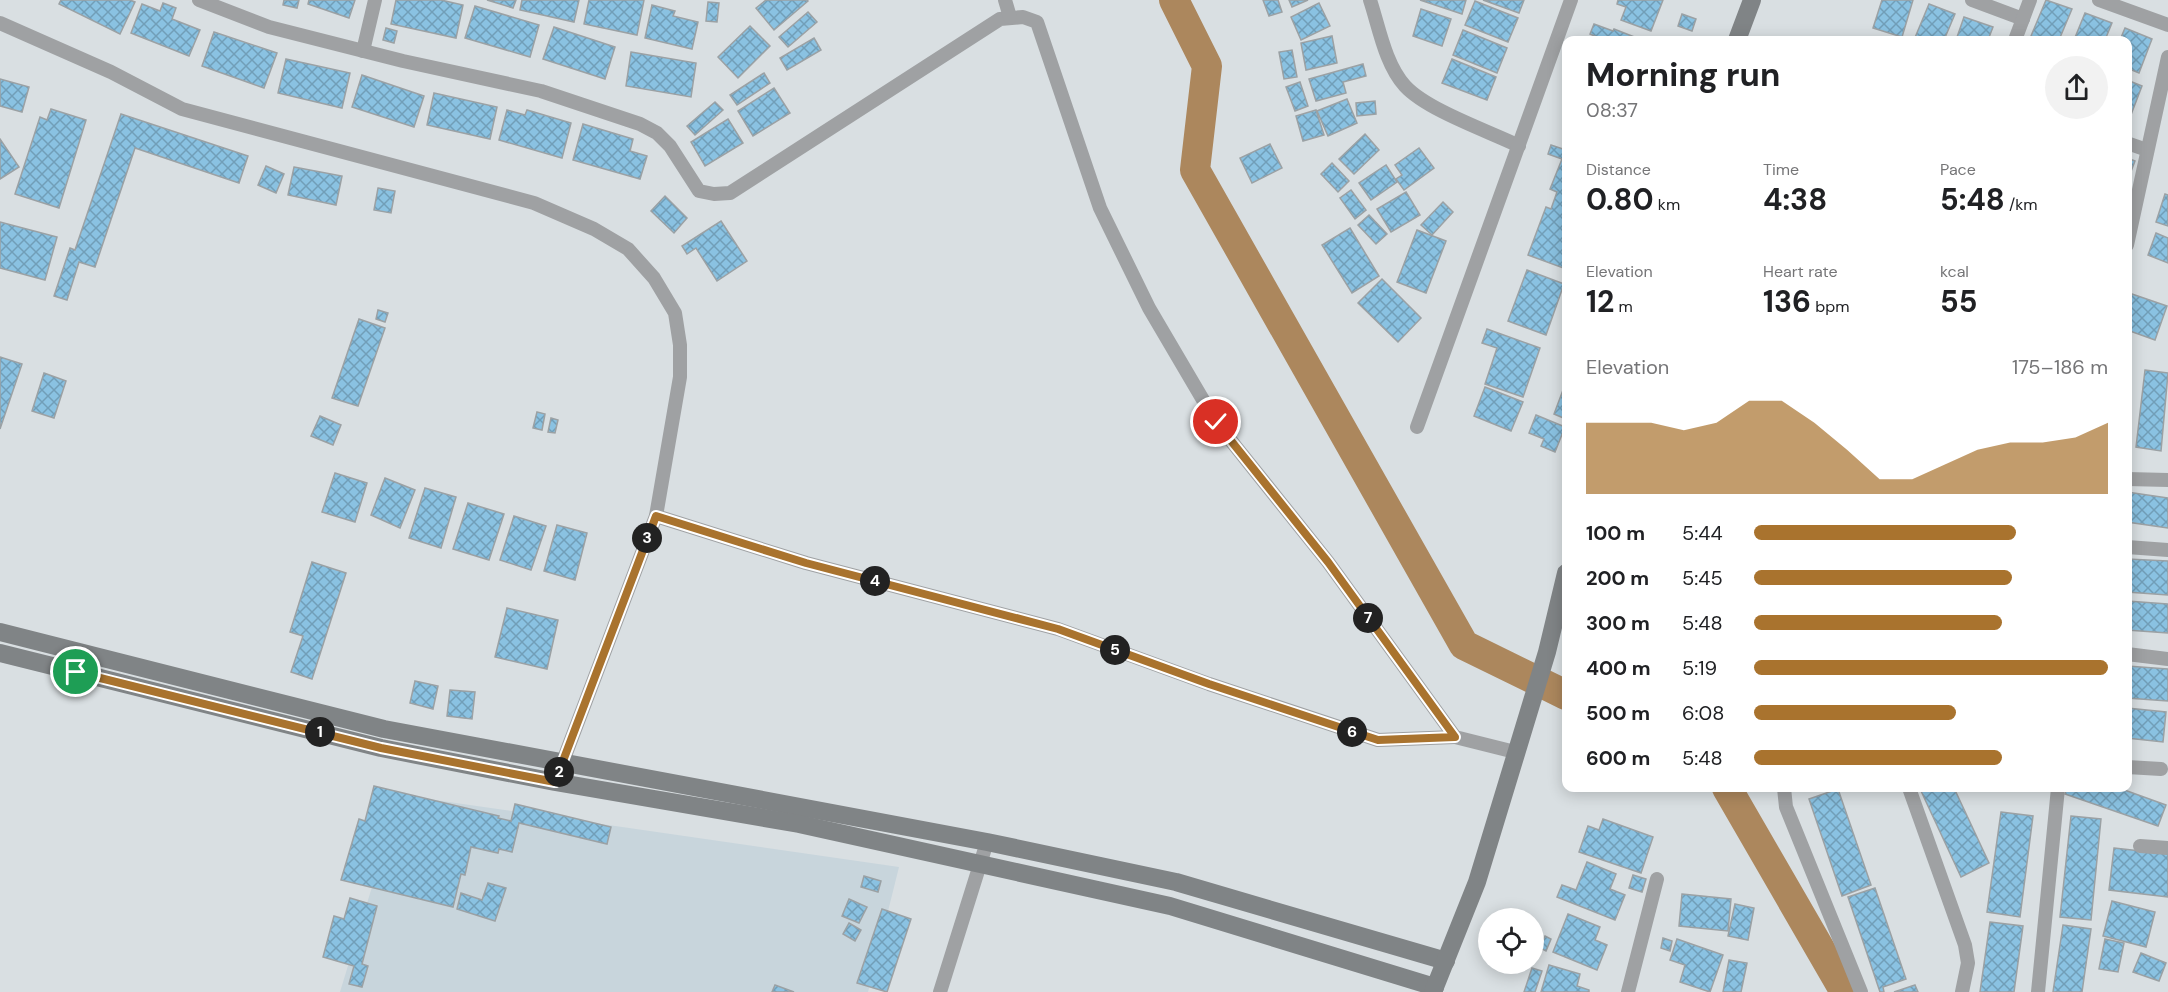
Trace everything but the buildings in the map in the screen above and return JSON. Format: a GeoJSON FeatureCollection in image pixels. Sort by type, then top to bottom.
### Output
{"type":"FeatureCollection","features":[{"type":"Feature","properties":{"kind":"street"},"geometry":{"type":"LineString","coordinates":[[199,0],[269,27],[363,51],[541,91],[640,124],[657,133],[670,146],[699,191],[714,194],[730,193],[990,25],[1010,17],[1023,17],[1037,22],[1100,208],[1149,308],[1216,422],[1328,562],[1455,737]]}},
{"type":"Feature","properties":{"kind":"street"},"geometry":{"type":"LineString","coordinates":[[363,51],[375,0]]}},
{"type":"Feature","properties":{"kind":"street"},"geometry":{"type":"LineString","coordinates":[[1005,0],[1010,17]]}},
{"type":"Feature","properties":{"kind":"street"},"geometry":{"type":"LineString","coordinates":[[1370,0],[1390,62],[1404,85],[1423,100],[1519,146]]}},
{"type":"Feature","properties":{"kind":"street"},"geometry":{"type":"LineString","coordinates":[[1418,427],[1571,0]]}},
{"type":"Feature","properties":{"kind":"street"},"geometry":{"type":"LineString","coordinates":[[1738,36],[1752,0]]}},
{"type":"Feature","properties":{"kind":"street"},"geometry":{"type":"LineString","coordinates":[[1972,0],[2023,19]]}},
{"type":"Feature","properties":{"kind":"street"},"geometry":{"type":"LineString","coordinates":[[2017,36],[2030,0]]}},
{"type":"Feature","properties":{"kind":"street"},"geometry":{"type":"LineString","coordinates":[[2099,0],[2168,25]]}},
{"type":"Feature","properties":{"kind":"street"},"geometry":{"type":"LineString","coordinates":[[0,23],[111,72],[182,108],[534,203],[594,230],[628,249],[654,278],[675,313],[680,345],[680,376],[656,516],[555,782]]}},
{"type":"Feature","properties":{"kind":"street"},"geometry":{"type":"LineString","coordinates":[[2132,221],[2168,57]]}},
{"type":"Feature","properties":{"kind":"street"},"geometry":{"type":"LineString","coordinates":[[2132,145],[2147,150]]}},
{"type":"Feature","properties":{"kind":"street"},"geometry":{"type":"LineString","coordinates":[[2132,478],[2168,480]]}},
{"type":"Feature","properties":{"kind":"street"},"geometry":{"type":"LineString","coordinates":[[656,516],[806,563],[1058,629],[1209,684],[1378,740],[1455,737],[1515,752]]}},
{"type":"Feature","properties":{"kind":"street"},"geometry":{"type":"LineString","coordinates":[[2132,547],[2168,550]]}},
{"type":"Feature","properties":{"kind":"street"},"geometry":{"type":"LineString","coordinates":[[0,653],[381,748],[555,782],[799,824],[1170,906],[1434,989],[1477,882],[1541,671],[1562,589]]}},
{"type":"Feature","properties":{"kind":"street"},"geometry":{"type":"LineString","coordinates":[[0,632],[384,729],[987,842],[1176,882],[1446,961]]}},
{"type":"Feature","properties":{"kind":"street"},"geometry":{"type":"LineString","coordinates":[[2132,655],[2168,659]]}},
{"type":"Feature","properties":{"kind":"street"},"geometry":{"type":"LineString","coordinates":[[2132,767],[2161,769]]}},
{"type":"Feature","properties":{"kind":"street"},"geometry":{"type":"LineString","coordinates":[[1784,792],[1786,807],[1861,992]]}},
{"type":"Feature","properties":{"kind":"street"},"geometry":{"type":"LineString","coordinates":[[1911,792],[1965,945],[1968,963],[1962,992]]}},
{"type":"Feature","properties":{"kind":"street"},"geometry":{"type":"LineString","coordinates":[[2038,992],[2058,792]]}},
{"type":"Feature","properties":{"kind":"street"},"geometry":{"type":"LineString","coordinates":[[940,992],[987,842]]}},
{"type":"Feature","properties":{"kind":"street"},"geometry":{"type":"LineString","coordinates":[[2140,846],[2168,848]]}},
{"type":"Feature","properties":{"kind":"street"},"geometry":{"type":"LineString","coordinates":[[1628,992],[1657,879]]}},
{"type":"Feature","properties":{"kind":"shaded area"},"geometry":{"type":"Polygon","coordinates":[[[400,795],[899,867],[868,992],[340,992],[400,795]]]}},
{"type":"Feature","properties":{"kind":"waterway"},"geometry":{"type":"LineString","coordinates":[[1174,0],[1207,66],[1195,170],[1464,645],[1562,693]]}},
{"type":"Feature","properties":{"kind":"waterway"},"geometry":{"type":"LineString","coordinates":[[1729,792],[1845,992]]}},
{"type":"Feature","properties":{"kind":"route"},"geometry":{"type":"LineString","coordinates":[[76,672],[381,748],[555,782],[656,516],[806,563],[1058,629],[1209,684],[1378,740],[1455,737],[1328,562],[1216,422]]}}]}
